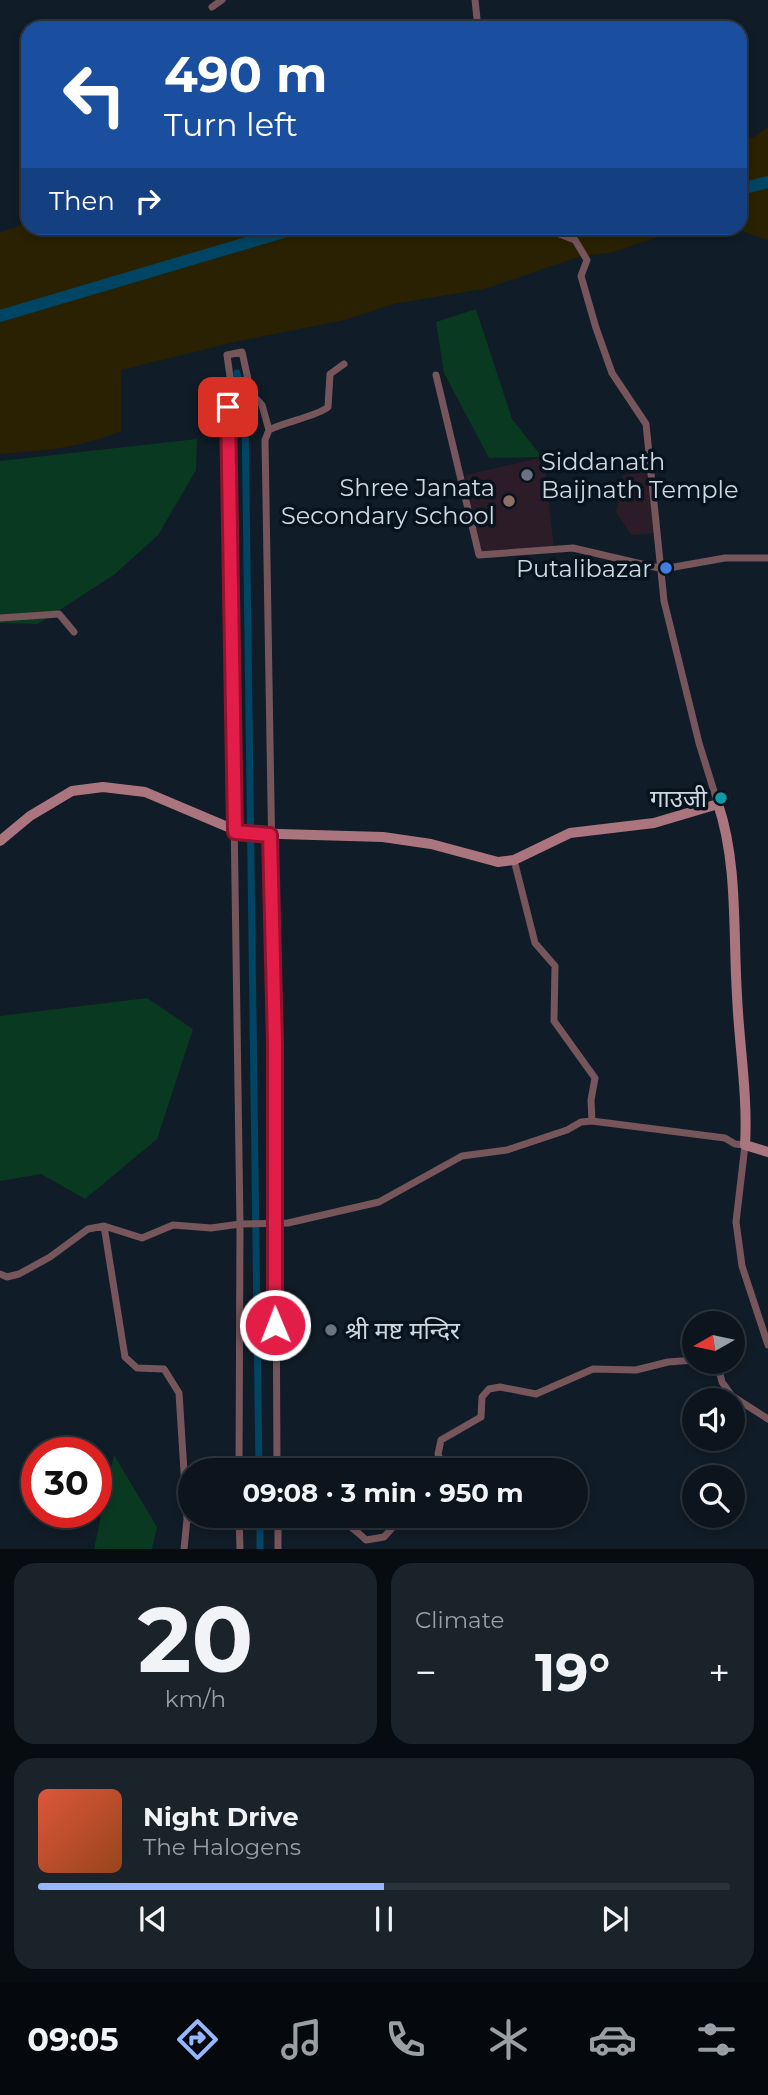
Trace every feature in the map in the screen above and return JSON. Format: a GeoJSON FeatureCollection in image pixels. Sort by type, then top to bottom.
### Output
{"type":"FeatureCollection","features":[{"type":"Feature","properties":{"kind":"street"},"geometry":{"type":"LineString","coordinates":[[212,7],[222,0]]}},
{"type":"Feature","properties":{"kind":"street"},"geometry":{"type":"LineString","coordinates":[[475,0],[477,21]]}},
{"type":"Feature","properties":{"kind":"street"},"geometry":{"type":"LineString","coordinates":[[562,235],[575,240],[587,260],[581,276],[612,373],[646,424],[663,569],[664,601],[732,861],[737,998],[747,1089],[746,1144],[736,1222],[741,1266],[768,1345]]}},
{"type":"Feature","properties":{"kind":"street"},"geometry":{"type":"LineString","coordinates":[[239,1458],[242,1224],[239,833],[228,407],[231,384],[227,355],[242,352],[251,393],[262,405],[269,429],[265,453],[268,834],[275,1044],[272,1224],[277,1458]]}},
{"type":"Feature","properties":{"kind":"street"},"geometry":{"type":"LineString","coordinates":[[269,429],[323,412],[328,407],[330,374],[344,364]]}},
{"type":"Feature","properties":{"kind":"street"},"geometry":{"type":"LineString","coordinates":[[436,375],[479,555],[573,548],[663,569],[725,558],[768,558]]}},
{"type":"Feature","properties":{"kind":"street"},"geometry":{"type":"LineString","coordinates":[[0,618],[59,614],[74,632]]}},
{"type":"Feature","properties":{"kind":"street"},"geometry":{"type":"LineString","coordinates":[[0,841],[30,816],[72,791],[103,787],[145,792],[239,833],[383,837],[431,844],[498,862],[514,860],[570,833],[654,823],[718,804]]}},
{"type":"Feature","properties":{"kind":"street"},"geometry":{"type":"LineString","coordinates":[[514,860],[535,943],[555,966],[554,1021],[595,1078],[591,1100],[592,1121]]}},
{"type":"Feature","properties":{"kind":"street"},"geometry":{"type":"LineString","coordinates":[[0,1274],[7,1277],[19,1274],[50,1257],[88,1229],[104,1226],[142,1238],[173,1225],[211,1228],[300,1221],[352,1206],[379,1202],[463,1156],[507,1150],[592,1121],[725,1138],[735,1144],[746,1144],[768,1152]]}},
{"type":"Feature","properties":{"kind":"street"},"geometry":{"type":"LineString","coordinates":[[104,1226],[117,1297],[124,1357],[137,1368],[164,1369],[179,1393],[183,1458]]}},
{"type":"Feature","properties":{"kind":"street"},"geometry":{"type":"LineString","coordinates":[[440,1458],[441,1440],[481,1417],[482,1397],[489,1389],[500,1387],[536,1394],[593,1369],[636,1370],[682,1361]]}},
{"type":"Feature","properties":{"kind":"street"},"geometry":{"type":"LineString","coordinates":[[720,1374],[732,1396],[768,1419]]}},
{"type":"Feature","properties":{"kind":"street"},"geometry":{"type":"LineString","coordinates":[[184,1549],[186,1528]]}},
{"type":"Feature","properties":{"kind":"street"},"geometry":{"type":"LineString","coordinates":[[240,1549],[241,1528]]}},
{"type":"Feature","properties":{"kind":"street"},"geometry":{"type":"LineString","coordinates":[[276,1528],[278,1549]]}},
{"type":"Feature","properties":{"kind":"street"},"geometry":{"type":"LineString","coordinates":[[353,1528],[366,1540],[384,1537],[392,1528]]}},
{"type":"Feature","properties":{"kind":"shaded area","name":"Shree Janata Secondary School"},"geometry":{"type":"Polygon","coordinates":[[[544,457],[554,548],[480,554],[465,475],[544,457]]]}},
{"type":"Feature","properties":{"kind":"shaded area"},"geometry":{"type":"Polygon","coordinates":[[[651,471],[657,533],[631,535],[616,512],[623,475],[651,471]]]}},
{"type":"Feature","properties":{"kind":"green space"},"geometry":{"type":"Polygon","coordinates":[[[476,309],[512,419],[542,457],[489,458],[444,373],[436,322],[476,309]]]}},
{"type":"Feature","properties":{"kind":"green space"},"geometry":{"type":"Polygon","coordinates":[[[197,439],[196,470],[158,535],[115,574],[38,624],[0,623],[0,461],[197,439]]]}},
{"type":"Feature","properties":{"kind":"green space"},"geometry":{"type":"Polygon","coordinates":[[[147,998],[193,1029],[157,1139],[85,1199],[41,1174],[0,1181],[0,1016],[147,998]]]}},
{"type":"Feature","properties":{"kind":"green space"},"geometry":{"type":"Polygon","coordinates":[[[114,1455],[157,1527],[152,1549],[94,1549],[98,1528],[112,1528],[114,1455]]]}},
{"type":"Feature","properties":{"kind":"sand"},"geometry":{"type":"Polygon","coordinates":[[[768,127],[768,240],[747,233],[747,138],[754,137],[768,127]]]}},
{"type":"Feature","properties":{"kind":"sand"},"geometry":{"type":"Polygon","coordinates":[[[21,224],[21,235],[672,235],[610,253],[582,256],[484,289],[393,304],[345,320],[239,341],[121,370],[121,431],[76,445],[0,454],[0,232],[21,224]]]}},
{"type":"Feature","properties":{"kind":"waterway"},"geometry":{"type":"LineString","coordinates":[[747,187],[768,182]]}},
{"type":"Feature","properties":{"kind":"waterway"},"geometry":{"type":"LineString","coordinates":[[0,316],[273,235]]}},
{"type":"Feature","properties":{"kind":"waterway"},"geometry":{"type":"LineString","coordinates":[[237,373],[245,414],[259,1458]]}},
{"type":"Feature","properties":{"kind":"waterway"},"geometry":{"type":"LineString","coordinates":[[260,1528],[260,1549]]}},
{"type":"Feature","properties":{"kind":"place","name":"Siddanath Baijnath Temple"},"geometry":{"type":"Point","coordinates":[527,475]}},
{"type":"Feature","properties":{"kind":"place","name":"Shree Janata Secondary School"},"geometry":{"type":"Point","coordinates":[509,501]}},
{"type":"Feature","properties":{"kind":"place","name":"Putalibazar"},"geometry":{"type":"Point","coordinates":[666,568]}},
{"type":"Feature","properties":{"kind":"place","name":"गाउजी"},"geometry":{"type":"Point","coordinates":[721,798]}},
{"type":"Feature","properties":{"kind":"place","name":"श्री मष्ट मन्दिर"},"geometry":{"type":"Point","coordinates":[331,1330]}},
{"type":"Feature","properties":{"kind":"route"},"geometry":{"type":"LineString","coordinates":[[228,407],[235,832],[270,835],[275,1044],[275,1325]]}}]}
